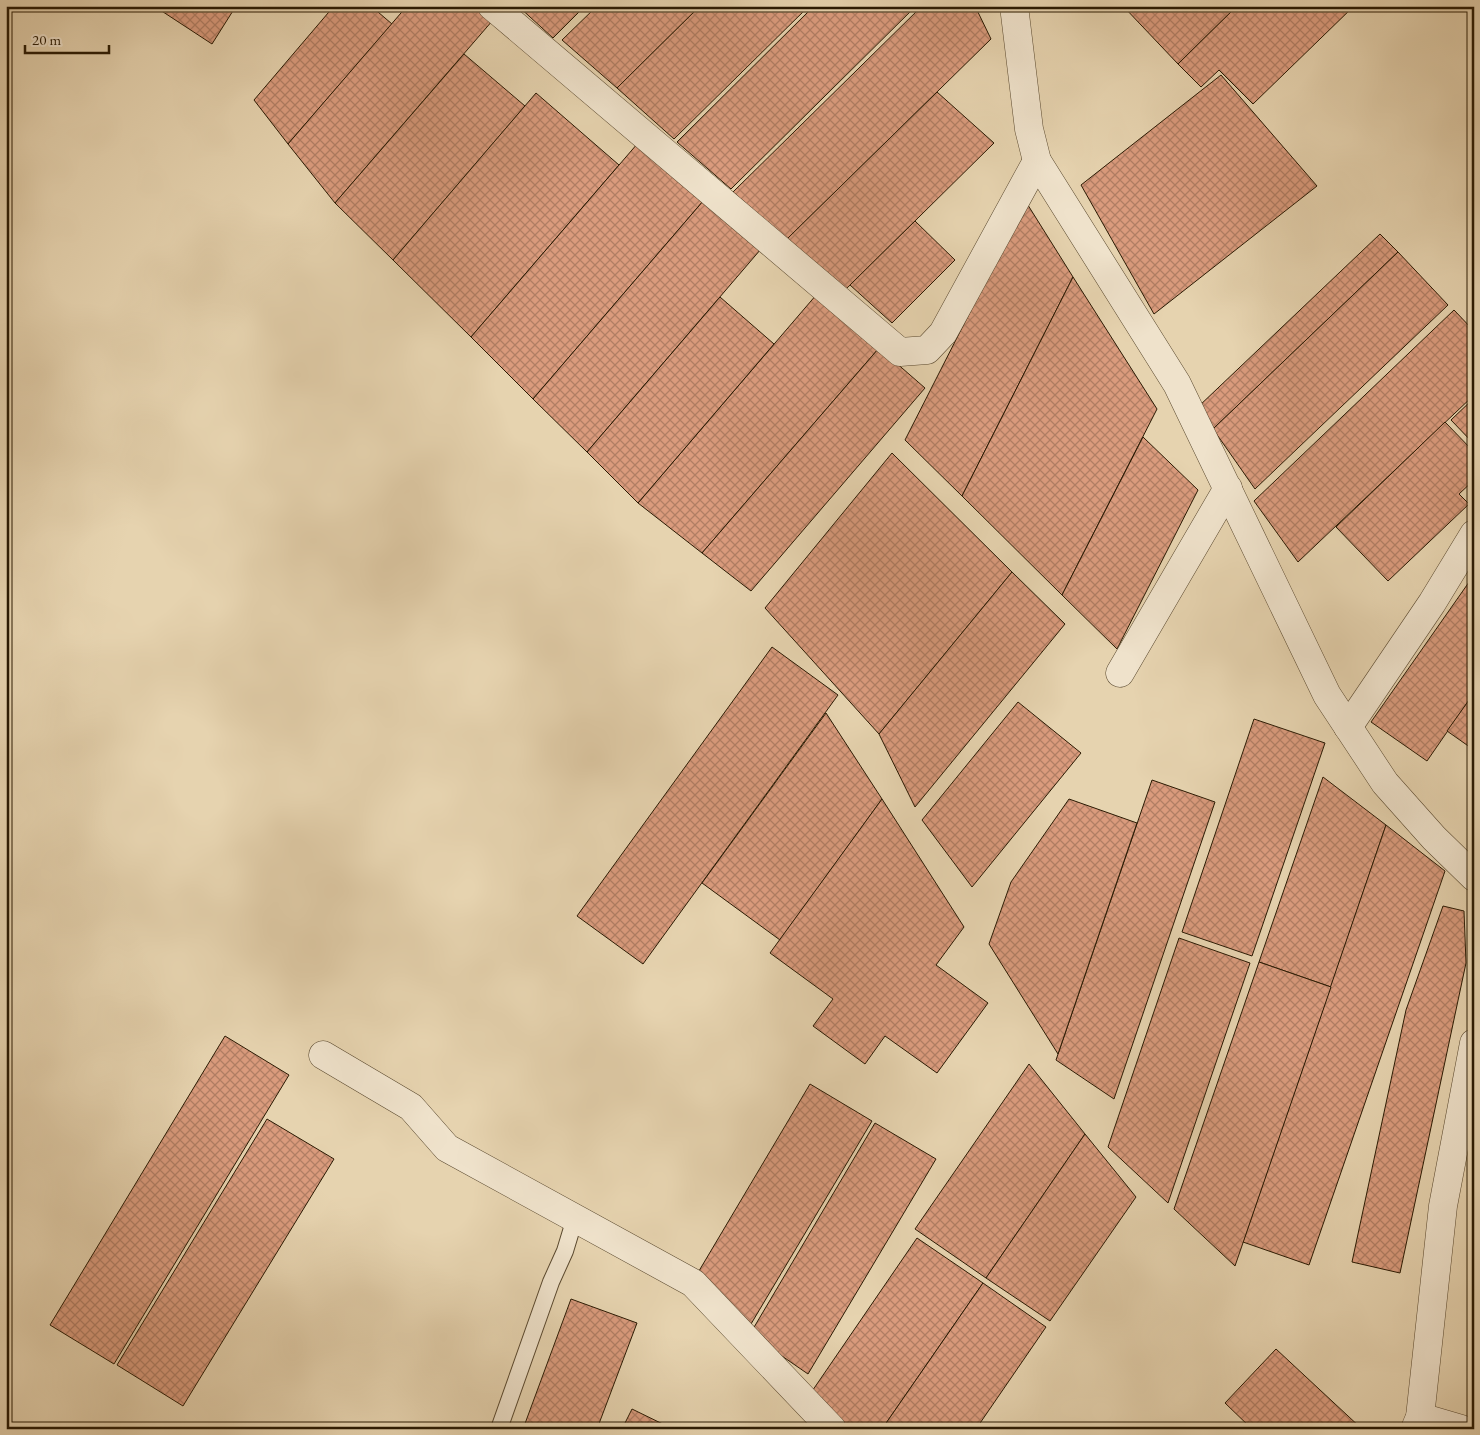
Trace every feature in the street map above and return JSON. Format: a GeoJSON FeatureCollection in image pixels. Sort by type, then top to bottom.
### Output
{"type":"FeatureCollection","features":[{"type":"Feature","properties":{"kind":"street"},"geometry":{"type":"LineString","coordinates":[[492,6],[900,352],[927,350],[943,333],[1038,160]]}},
{"type":"Feature","properties":{"kind":"street"},"geometry":{"type":"LineString","coordinates":[[1014,6],[1029,129],[1038,160],[1177,384],[1327,695],[1385,784],[1434,838],[1474,877]]}},
{"type":"Feature","properties":{"kind":"street"},"geometry":{"type":"LineString","coordinates":[[1120,673],[1228,488]]}},
{"type":"Feature","properties":{"kind":"street"},"geometry":{"type":"LineString","coordinates":[[1348,727],[1432,603],[1474,534]]}},
{"type":"Feature","properties":{"kind":"street"},"geometry":{"type":"LineString","coordinates":[[1462,1429],[1417,1423],[1443,1206],[1474,1043]]}},
{"type":"Feature","properties":{"kind":"street"},"geometry":{"type":"LineString","coordinates":[[323,1055],[411,1107],[447,1148],[693,1283],[832,1429]]}},
{"type":"Feature","properties":{"kind":"lane"},"geometry":{"type":"LineString","coordinates":[[499,1429],[551,1282],[565,1251],[575,1218]]}},
{"type":"Feature","properties":{"kind":"building"},"geometry":{"type":"Polygon","coordinates":[[[154,6],[236,6],[212,44],[154,6]]]}},
{"type":"Feature","properties":{"kind":"building"},"geometry":{"type":"Polygon","coordinates":[[[334,6],[371,6],[392,24],[288,144],[254,100],[334,6]]]}},
{"type":"Feature","properties":{"kind":"building"},"geometry":{"type":"Polygon","coordinates":[[[407,6],[477,6],[493,20],[335,203],[288,144],[407,6]]]}},
{"type":"Feature","properties":{"kind":"building"},"geometry":{"type":"Polygon","coordinates":[[[518,6],[585,6],[553,38],[518,6]]]}},
{"type":"Feature","properties":{"kind":"building"},"geometry":{"type":"Polygon","coordinates":[[[597,6],[700,6],[617,88],[562,40],[597,6]]]}},
{"type":"Feature","properties":{"kind":"building"},"geometry":{"type":"Polygon","coordinates":[[[700,6],[809,6],[674,139],[617,88],[700,6]]]}},
{"type":"Feature","properties":{"kind":"building"},"geometry":{"type":"Polygon","coordinates":[[[814,6],[916,6],[731,189],[677,142],[814,6]]]}},
{"type":"Feature","properties":{"kind":"building"},"geometry":{"type":"Polygon","coordinates":[[[922,6],[975,6],[991,39],[787,239],[733,192],[922,6]]]}},
{"type":"Feature","properties":{"kind":"building"},"geometry":{"type":"Polygon","coordinates":[[[1123,6],[1237,6],[1178,64],[1123,6]]]}},
{"type":"Feature","properties":{"kind":"building"},"geometry":{"type":"Polygon","coordinates":[[[1237,6],[1354,6],[1253,104],[1219,70],[1201,87],[1178,64],[1237,6]]]}},
{"type":"Feature","properties":{"kind":"building"},"geometry":{"type":"Polygon","coordinates":[[[464,54],[525,106],[393,260],[335,203],[464,54]]]}},
{"type":"Feature","properties":{"kind":"building"},"geometry":{"type":"Polygon","coordinates":[[[1221,75],[1317,186],[1154,314],[1081,185],[1221,75]]]}},
{"type":"Feature","properties":{"kind":"building"},"geometry":{"type":"Polygon","coordinates":[[[937,92],[994,143],[844,291],[787,239],[937,92]]]}},
{"type":"Feature","properties":{"kind":"building"},"geometry":{"type":"Polygon","coordinates":[[[536,93],[619,165],[471,337],[393,260],[536,93]]]}},
{"type":"Feature","properties":{"kind":"building"},"geometry":{"type":"Polygon","coordinates":[[[638,143],[704,200],[533,399],[471,337],[638,143]]]}},
{"type":"Feature","properties":{"kind":"building"},"geometry":{"type":"Polygon","coordinates":[[[704,200],[761,249],[587,452],[533,399],[704,200]]]}},
{"type":"Feature","properties":{"kind":"building"},"geometry":{"type":"Polygon","coordinates":[[[1026,202],[1073,277],[962,496],[905,440],[1026,202]]]}},
{"type":"Feature","properties":{"kind":"building"},"geometry":{"type":"Polygon","coordinates":[[[915,221],[955,260],[892,323],[850,285],[915,221]]]}},
{"type":"Feature","properties":{"kind":"building"},"geometry":{"type":"Polygon","coordinates":[[[1380,234],[1398,252],[1213,429],[1198,407],[1380,234]]]}},
{"type":"Feature","properties":{"kind":"building"},"geometry":{"type":"Polygon","coordinates":[[[1398,252],[1448,305],[1255,489],[1213,429],[1398,252]]]}},
{"type":"Feature","properties":{"kind":"building"},"geometry":{"type":"Polygon","coordinates":[[[1073,277],[1157,409],[1062,595],[962,496],[1073,277]]]}},
{"type":"Feature","properties":{"kind":"building"},"geometry":{"type":"Polygon","coordinates":[[[817,294],[879,348],[702,553],[638,503],[817,294]]]}},
{"type":"Feature","properties":{"kind":"building"},"geometry":{"type":"Polygon","coordinates":[[[720,297],[774,344],[638,503],[587,452],[720,297]]]}},
{"type":"Feature","properties":{"kind":"building"},"geometry":{"type":"Polygon","coordinates":[[[1454,310],[1474,331],[1474,395],[1298,562],[1254,501],[1454,310]]]}},
{"type":"Feature","properties":{"kind":"building"},"geometry":{"type":"Polygon","coordinates":[[[879,348],[925,388],[751,591],[702,553],[879,348]]]}},
{"type":"Feature","properties":{"kind":"building"},"geometry":{"type":"Polygon","coordinates":[[[1474,398],[1474,444],[1451,420],[1474,398]]]}},
{"type":"Feature","properties":{"kind":"building"},"geometry":{"type":"Polygon","coordinates":[[[1445,422],[1474,452],[1474,480],[1459,494],[1469,504],[1388,581],[1336,527],[1445,422]]]}},
{"type":"Feature","properties":{"kind":"building"},"geometry":{"type":"Polygon","coordinates":[[[1143,437],[1198,490],[1117,649],[1062,595],[1143,437]]]}},
{"type":"Feature","properties":{"kind":"building"},"geometry":{"type":"Polygon","coordinates":[[[892,453],[1012,572],[879,734],[765,608],[892,453]]]}},
{"type":"Feature","properties":{"kind":"building"},"geometry":{"type":"Polygon","coordinates":[[[1012,572],[1065,624],[915,807],[879,734],[1012,572]]]}},
{"type":"Feature","properties":{"kind":"building"},"geometry":{"type":"Polygon","coordinates":[[[1474,575],[1474,693],[1427,761],[1371,722],[1474,575]]]}},
{"type":"Feature","properties":{"kind":"building"},"geometry":{"type":"Polygon","coordinates":[[[772,647],[838,695],[643,964],[577,916],[772,647]]]}},
{"type":"Feature","properties":{"kind":"building"},"geometry":{"type":"Polygon","coordinates":[[[1474,693],[1474,750],[1447,731],[1474,693]]]}},
{"type":"Feature","properties":{"kind":"building"},"geometry":{"type":"Polygon","coordinates":[[[1018,702],[1081,753],[972,887],[922,820],[1018,702]]]}},
{"type":"Feature","properties":{"kind":"building"},"geometry":{"type":"Polygon","coordinates":[[[826,713],[882,799],[780,940],[702,883],[826,713]]]}},
{"type":"Feature","properties":{"kind":"building"},"geometry":{"type":"Polygon","coordinates":[[[1254,719],[1325,743],[1252,956],[1182,932],[1254,719]]]}},
{"type":"Feature","properties":{"kind":"building"},"geometry":{"type":"Polygon","coordinates":[[[1323,777],[1386,825],[1331,987],[1259,962],[1323,777]]]}},
{"type":"Feature","properties":{"kind":"building"},"geometry":{"type":"Polygon","coordinates":[[[1152,780],[1215,802],[1114,1099],[1056,1060],[1152,780]]]}},
{"type":"Feature","properties":{"kind":"building"},"geometry":{"type":"Polygon","coordinates":[[[882,799],[964,927],[936,965],[988,1003],[937,1073],[885,1036],[865,1064],[813,1026],[833,999],[770,953],[882,799]]]}},
{"type":"Feature","properties":{"kind":"building"},"geometry":{"type":"Polygon","coordinates":[[[1069,799],[1137,823],[1058,1054],[989,944],[1011,882],[1069,799]]]}},
{"type":"Feature","properties":{"kind":"building"},"geometry":{"type":"Polygon","coordinates":[[[1386,825],[1445,871],[1309,1265],[1243,1242],[1386,825]]]}},
{"type":"Feature","properties":{"kind":"building"},"geometry":{"type":"Polygon","coordinates":[[[1443,906],[1464,911],[1466,963],[1400,1273],[1352,1262],[1406,1010],[1443,906]]]}},
{"type":"Feature","properties":{"kind":"building"},"geometry":{"type":"Polygon","coordinates":[[[1179,938],[1250,963],[1168,1203],[1108,1147],[1179,938]]]}},
{"type":"Feature","properties":{"kind":"building"},"geometry":{"type":"Polygon","coordinates":[[[1259,962],[1331,987],[1235,1266],[1174,1209],[1259,962]]]}},
{"type":"Feature","properties":{"kind":"building"},"geometry":{"type":"Polygon","coordinates":[[[225,1036],[289,1075],[114,1364],[50,1325],[225,1036]]]}},
{"type":"Feature","properties":{"kind":"building"},"geometry":{"type":"Polygon","coordinates":[[[1029,1064],[1085,1134],[986,1278],[915,1229],[1029,1064]]]}},
{"type":"Feature","properties":{"kind":"building"},"geometry":{"type":"Polygon","coordinates":[[[810,1084],[872,1121],[751,1324],[693,1281],[810,1084]]]}},
{"type":"Feature","properties":{"kind":"building"},"geometry":{"type":"Polygon","coordinates":[[[267,1119],[334,1159],[183,1406],[117,1365],[267,1119]]]}},
{"type":"Feature","properties":{"kind":"building"},"geometry":{"type":"Polygon","coordinates":[[[875,1123],[936,1159],[808,1374],[750,1334],[875,1123]]]}},
{"type":"Feature","properties":{"kind":"building"},"geometry":{"type":"Polygon","coordinates":[[[1085,1134],[1136,1197],[1050,1321],[986,1278],[1085,1134]]]}},
{"type":"Feature","properties":{"kind":"building"},"geometry":{"type":"Polygon","coordinates":[[[917,1238],[983,1283],[882,1429],[838,1429],[806,1400],[917,1238]]]}},
{"type":"Feature","properties":{"kind":"building"},"geometry":{"type":"Polygon","coordinates":[[[983,1283],[1046,1327],[976,1429],[882,1429],[983,1283]]]}},
{"type":"Feature","properties":{"kind":"building"},"geometry":{"type":"Polygon","coordinates":[[[571,1299],[637,1323],[597,1429],[523,1429],[571,1299]]]}},
{"type":"Feature","properties":{"kind":"building"},"geometry":{"type":"Polygon","coordinates":[[[1276,1349],[1362,1429],[1252,1429],[1225,1403],[1276,1349]]]}},
{"type":"Feature","properties":{"kind":"building"},"geometry":{"type":"Polygon","coordinates":[[[632,1409],[673,1429],[622,1429],[632,1409]]]}}]}
